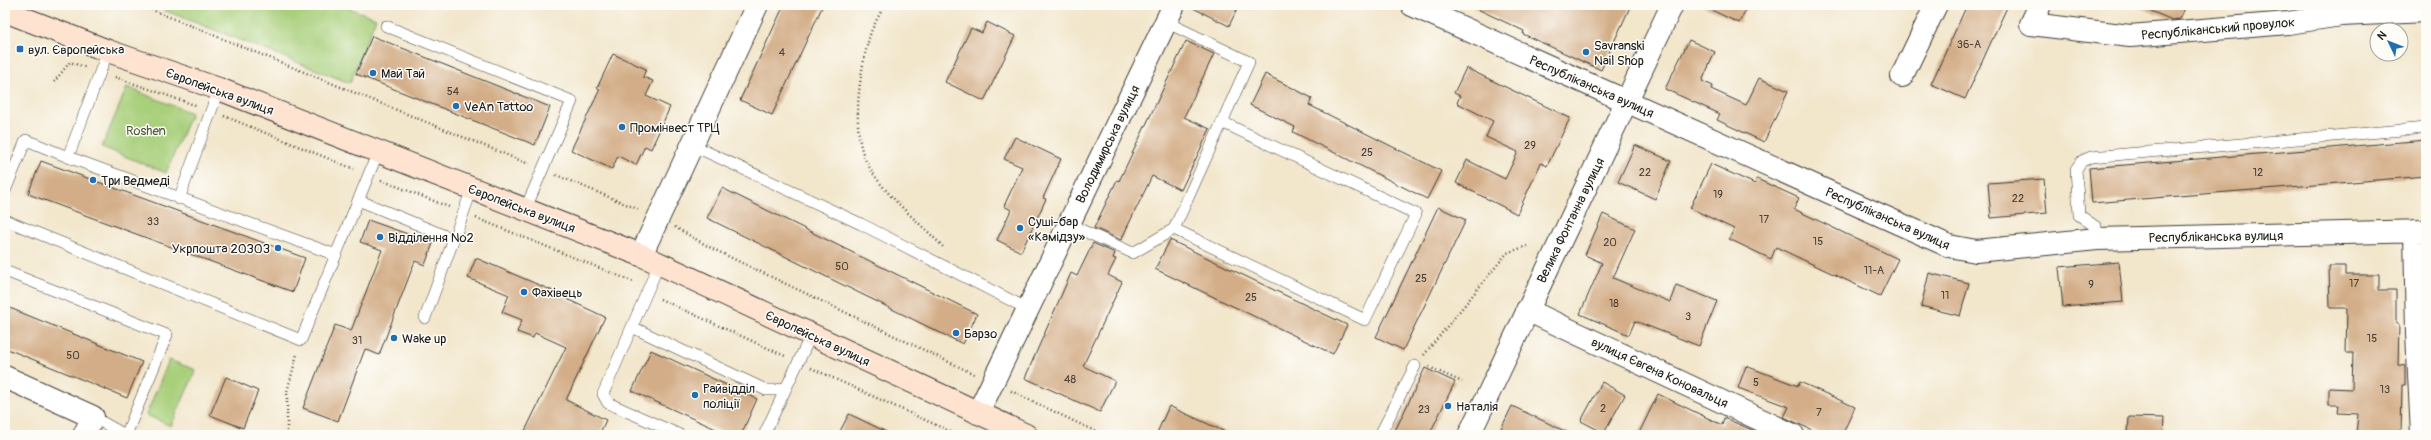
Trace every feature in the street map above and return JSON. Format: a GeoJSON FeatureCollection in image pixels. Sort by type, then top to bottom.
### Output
{"type":"FeatureCollection","features":[{"type":"Feature","properties":{"kind":"main road","name":"Європейська вулиця"},"geometry":{"type":"LineString","coordinates":[[5,11],[108,51],[219,89],[650,259],[1026,435]]}},
{"type":"Feature","properties":{"kind":"street"},"geometry":{"type":"LineString","coordinates":[[650,259],[658,217],[757,5]]}},
{"type":"Feature","properties":{"kind":"street","name":"Республіканська вулиця"},"geometry":{"type":"LineString","coordinates":[[1412,5],[1949,246],[1963,250],[1997,250],[2097,239],[2421,231]]}},
{"type":"Feature","properties":{"kind":"street","name":"Велика Фонтанна вулиця"},"geometry":{"type":"LineString","coordinates":[[1469,435],[1672,5]]}},
{"type":"Feature","properties":{"kind":"street"},"geometry":{"type":"LineString","coordinates":[[1902,76],[1936,5]]}},
{"type":"Feature","properties":{"kind":"street","name":"Республіканський провулок"},"geometry":{"type":"LineString","coordinates":[[2040,5],[2031,24],[2130,36],[2288,23],[2341,15],[2426,11]]}},
{"type":"Feature","properties":{"kind":"street","name":"Володимирська вулиця"},"geometry":{"type":"LineString","coordinates":[[978,413],[1170,13]]}},
{"type":"Feature","properties":{"kind":"street"},"geometry":{"type":"LineString","coordinates":[[2421,231],[2417,334],[2422,435]]}},
{"type":"Feature","properties":{"kind":"street","name":"вулиця Євгена Коновальця"},"geometry":{"type":"LineString","coordinates":[[1527,310],[1793,435]]}},
{"type":"Feature","properties":{"kind":"street"},"geometry":{"type":"LineString","coordinates":[[5,376],[88,426]]}},
{"type":"Feature","properties":{"kind":"lane"},"geometry":{"type":"LineString","coordinates":[[1068,224],[1133,253],[1174,229],[1250,62],[1170,13]]}},
{"type":"Feature","properties":{"kind":"lane"},"geometry":{"type":"LineString","coordinates":[[386,26],[572,100],[525,210]]}},
{"type":"Feature","properties":{"kind":"lane"},"geometry":{"type":"LineString","coordinates":[[68,157],[108,51]]}},
{"type":"Feature","properties":{"kind":"lane"},"geometry":{"type":"LineString","coordinates":[[179,199],[219,89]]}},
{"type":"Feature","properties":{"kind":"lane"},"geometry":{"type":"LineString","coordinates":[[1174,229],[1365,320],[1416,214],[1222,122]]}},
{"type":"Feature","properties":{"kind":"lane"},"geometry":{"type":"LineString","coordinates":[[2097,239],[2096,227],[2079,215],[2076,169],[2082,161],[2091,157],[2426,128]]}},
{"type":"Feature","properties":{"kind":"lane"},"geometry":{"type":"LineString","coordinates":[[5,191],[26,140],[179,199],[336,256]]}},
{"type":"Feature","properties":{"kind":"lane"},"geometry":{"type":"LineString","coordinates":[[692,145],[861,224],[1028,309]]}},
{"type":"Feature","properties":{"kind":"lane"},"geometry":{"type":"LineString","coordinates":[[5,220],[301,340],[336,256],[367,174],[378,152]]}},
{"type":"Feature","properties":{"kind":"lane"},"geometry":{"type":"LineString","coordinates":[[425,318],[472,189]]}},
{"type":"Feature","properties":{"kind":"lane"},"geometry":{"type":"LineString","coordinates":[[358,200],[453,239]]}},
{"type":"Feature","properties":{"kind":"lane"},"geometry":{"type":"LineString","coordinates":[[650,259],[647,293],[603,394],[608,403],[680,435]]}},
{"type":"Feature","properties":{"kind":"lane"},"geometry":{"type":"LineString","coordinates":[[5,271],[167,334],[125,435],[88,426]]}},
{"type":"Feature","properties":{"kind":"lane"},"geometry":{"type":"LineString","coordinates":[[632,326],[766,390],[777,390],[787,387]]}},
{"type":"Feature","properties":{"kind":"lane"},"geometry":{"type":"LineString","coordinates":[[764,435],[811,335]]}},
{"type":"Feature","properties":{"kind":"lane"},"geometry":{"type":"LineString","coordinates":[[1380,435],[1415,366]]}},
{"type":"Feature","properties":{"kind":"path"},"geometry":{"type":"LineString","coordinates":[[140,5],[658,217],[711,248],[1103,435]]}},
{"type":"Feature","properties":{"kind":"path"},"geometry":{"type":"LineString","coordinates":[[884,5],[870,34],[857,112],[858,130],[866,163],[892,196],[947,251]]}},
{"type":"Feature","properties":{"kind":"path"},"geometry":{"type":"LineString","coordinates":[[54,82],[70,62],[211,110],[611,271],[636,283],[647,293],[958,435]]}},
{"type":"Feature","properties":{"kind":"path"},"geometry":{"type":"LineString","coordinates":[[1415,366],[1507,253],[1527,246]]}},
{"type":"Feature","properties":{"kind":"path"},"geometry":{"type":"LineString","coordinates":[[287,435],[287,392],[301,340]]}},
{"type":"Feature","properties":{"kind":"path"},"geometry":{"type":"LineString","coordinates":[[1415,366],[1425,365],[1462,382]]}},
{"type":"Feature","properties":{"kind":"green space"},"geometry":{"type":"Polygon","coordinates":[[[165,5],[340,5],[376,18],[350,83],[163,10],[165,5]]]}},
{"type":"Feature","properties":{"kind":"green space","name":"Roshen"},"geometry":{"type":"Polygon","coordinates":[[[127,87],[191,113],[166,173],[102,147],[127,87]]]}},
{"type":"Feature","properties":{"kind":"green space"},"geometry":{"type":"Polygon","coordinates":[[[169,360],[196,370],[171,426],[146,415],[169,360]]]}},
{"type":"Feature","properties":{"kind":"building"},"geometry":{"type":"Polygon","coordinates":[[[784,5],[823,5],[772,115],[740,100],[784,5]]]}},
{"type":"Feature","properties":{"kind":"building"},"geometry":{"type":"Polygon","coordinates":[[[1187,5],[1239,5],[1229,26],[1187,5]]]}},
{"type":"Feature","properties":{"kind":"building","name":"Savranski Nail Shop"},"geometry":{"type":"Polygon","coordinates":[[[1469,5],[1631,5],[1601,70],[1523,34],[1524,31],[1469,5]]]}},
{"type":"Feature","properties":{"kind":"building"},"geometry":{"type":"Polygon","coordinates":[[[1701,5],[1748,5],[1739,23],[1701,5]]]}},
{"type":"Feature","properties":{"kind":"building"},"geometry":{"type":"Polygon","coordinates":[[[1967,5],[2008,5],[1965,99],[1931,84],[1967,5]]]}},
{"type":"Feature","properties":{"kind":"building"},"geometry":{"type":"Polygon","coordinates":[[[2137,5],[2186,5],[2180,19],[2172,20],[2137,5]]]}},
{"type":"Feature","properties":{"kind":"building"},"geometry":{"type":"Polygon","coordinates":[[[987,22],[1015,36],[984,101],[945,82],[971,28],[982,33],[987,22]]]}},
{"type":"Feature","properties":{"kind":"building"},"geometry":{"type":"Polygon","coordinates":[[[372,36],[550,107],[535,145],[356,74],[372,36]]]}},
{"type":"Feature","properties":{"kind":"building"},"geometry":{"type":"Polygon","coordinates":[[[1689,40],[1715,52],[1702,81],[1713,86],[1711,89],[1746,105],[1759,78],[1788,91],[1764,142],[1717,120],[1720,114],[1665,89],[1689,40]]]}},
{"type":"Feature","properties":{"kind":"building"},"geometry":{"type":"Polygon","coordinates":[[[1186,41],[1214,54],[1184,117],[1210,129],[1181,190],[1152,176],[1121,240],[1094,228],[1117,180],[1119,181],[1186,41]]]}},
{"type":"Feature","properties":{"kind":"building","name":"Промінвест ТРЦ"},"geometry":{"type":"Polygon","coordinates":[[[613,54],[646,69],[643,77],[653,81],[646,96],[670,107],[651,149],[645,146],[636,165],[618,156],[612,169],[571,150],[600,89],[597,88],[613,54]]]}},
{"type":"Feature","properties":{"kind":"building"},"geometry":{"type":"Polygon","coordinates":[[[1466,68],[1570,118],[1547,166],[1541,163],[1517,214],[1456,183],[1467,160],[1505,179],[1518,152],[1486,137],[1493,121],[1457,103],[1460,96],[1454,93],[1466,68]]]}},
{"type":"Feature","properties":{"kind":"building"},"geometry":{"type":"Polygon","coordinates":[[[1265,74],[1312,98],[1309,105],[1441,171],[1427,199],[1293,132],[1295,127],[1250,105],[1265,74]]]}},
{"type":"Feature","properties":{"kind":"building"},"geometry":{"type":"Polygon","coordinates":[[[1015,137],[1061,159],[1043,198],[1046,199],[1021,252],[997,240],[1011,210],[1004,206],[1022,167],[1004,159],[1015,137]]]}},
{"type":"Feature","properties":{"kind":"building"},"geometry":{"type":"Polygon","coordinates":[[[2426,140],[2426,176],[2092,203],[2089,168],[2426,140]]]}},
{"type":"Feature","properties":{"kind":"building"},"geometry":{"type":"Polygon","coordinates":[[[1635,145],[1671,161],[1655,199],[1618,182],[1635,145]]]}},
{"type":"Feature","properties":{"kind":"building"},"geometry":{"type":"Polygon","coordinates":[[[41,161],[305,258],[293,292],[28,194],[41,161]]]}},
{"type":"Feature","properties":{"kind":"building"},"geometry":{"type":"Polygon","coordinates":[[[1711,164],[1755,184],[1757,179],[1799,198],[1794,209],[1898,259],[1880,296],[1776,247],[1771,259],[1729,239],[1734,229],[1690,208],[1711,164]]]}},
{"type":"Feature","properties":{"kind":"building"},"geometry":{"type":"Polygon","coordinates":[[[2044,179],[2047,213],[1991,218],[1988,183],[2044,179]]]}},
{"type":"Feature","properties":{"kind":"building"},"geometry":{"type":"Polygon","coordinates":[[[722,188],[977,314],[963,344],[707,218],[722,188]]]}},
{"type":"Feature","properties":{"kind":"building"},"geometry":{"type":"Polygon","coordinates":[[[1438,207],[1466,220],[1403,350],[1376,337],[1438,207]]]}},
{"type":"Feature","properties":{"kind":"building"},"geometry":{"type":"Polygon","coordinates":[[[1603,214],[1635,229],[1613,278],[1670,302],[1676,285],[1717,301],[1699,346],[1635,321],[1629,335],[1580,314],[1602,263],[1585,255],[1603,214]]]}},
{"type":"Feature","properties":{"kind":"building"},"geometry":{"type":"Polygon","coordinates":[[[368,220],[433,243],[425,265],[415,261],[379,355],[365,349],[338,421],[303,408],[335,325],[351,331],[382,250],[360,242],[368,220]]]}},
{"type":"Feature","properties":{"kind":"building"},"geometry":{"type":"Polygon","coordinates":[[[1170,240],[1347,325],[1333,354],[1155,269],[1170,240]]]}},
{"type":"Feature","properties":{"kind":"building"},"geometry":{"type":"Polygon","coordinates":[[[1093,243],[1115,253],[1113,258],[1116,259],[1108,275],[1122,282],[1083,366],[1115,381],[1100,412],[1025,378],[1071,273],[1077,276],[1093,243]]]}},
{"type":"Feature","properties":{"kind":"building"},"geometry":{"type":"Polygon","coordinates":[[[476,258],[553,291],[552,292],[605,317],[566,400],[606,420],[599,435],[523,435],[566,347],[535,333],[533,338],[517,332],[522,320],[502,312],[509,295],[468,278],[476,258]]]}},
{"type":"Feature","properties":{"kind":"building"},"geometry":{"type":"Polygon","coordinates":[[[2119,262],[2123,302],[2063,307],[2059,267],[2119,262]]]}},
{"type":"Feature","properties":{"kind":"building"},"geometry":{"type":"Polygon","coordinates":[[[2329,266],[2345,266],[2345,275],[2379,275],[2379,290],[2396,290],[2396,324],[2399,324],[2398,365],[2405,366],[2405,385],[2402,385],[2401,435],[2356,435],[2358,414],[2338,413],[2339,405],[2329,405],[2329,388],[2352,389],[2353,353],[2346,353],[2347,308],[2330,308],[2329,266]]]}},
{"type":"Feature","properties":{"kind":"building"},"geometry":{"type":"Polygon","coordinates":[[[1929,273],[1969,283],[1960,316],[1921,306],[1929,273]]]}},
{"type":"Feature","properties":{"kind":"building"},"geometry":{"type":"Polygon","coordinates":[[[5,306],[142,362],[127,398],[5,348],[5,306]]]}},
{"type":"Feature","properties":{"kind":"building","name":"Райвідділ поліції"},"geometry":{"type":"Polygon","coordinates":[[[651,350],[757,399],[741,435],[729,435],[632,391],[651,350]]]}},
{"type":"Feature","properties":{"kind":"building"},"geometry":{"type":"Polygon","coordinates":[[[1746,366],[1798,386],[1800,382],[1855,407],[1842,435],[1823,435],[1784,417],[1789,407],[1738,388],[1746,366]]]}},
{"type":"Feature","properties":{"kind":"building"},"geometry":{"type":"Polygon","coordinates":[[[1425,368],[1455,382],[1429,435],[1393,435],[1425,368]]]}},
{"type":"Feature","properties":{"kind":"building"},"geometry":{"type":"Polygon","coordinates":[[[226,377],[258,391],[243,428],[210,415],[226,377]]]}},
{"type":"Feature","properties":{"kind":"building"},"geometry":{"type":"Polygon","coordinates":[[[1602,382],[1625,395],[1604,433],[1581,421],[1602,382]]]}},
{"type":"Feature","properties":{"kind":"building"},"geometry":{"type":"Polygon","coordinates":[[[1658,394],[1722,425],[1724,418],[1764,435],[1638,435],[1658,394]]]}},
{"type":"Feature","properties":{"kind":"building"},"geometry":{"type":"Polygon","coordinates":[[[1169,406],[1232,435],[1156,435],[1169,406]]]}},
{"type":"Feature","properties":{"kind":"building"},"geometry":{"type":"Polygon","coordinates":[[[1512,406],[1573,435],[1498,435],[1512,406]]]}},
{"type":"Feature","properties":{"kind":"building"},"geometry":{"type":"Polygon","coordinates":[[[849,414],[893,435],[838,435],[849,414]]]}},
{"type":"Feature","properties":{"kind":"building"},"geometry":{"type":"Polygon","coordinates":[[[2129,417],[2164,418],[2163,435],[2128,435],[2129,417]]]}},
{"type":"Feature","properties":{"kind":"place","name":"вул. Європейська"},"geometry":{"type":"Point","coordinates":[20,49]}},
{"type":"Feature","properties":{"kind":"place","name":"Savranski Nail Shop"},"geometry":{"type":"Point","coordinates":[1586,52]}},
{"type":"Feature","properties":{"kind":"place","name":"Май Тай"},"geometry":{"type":"Point","coordinates":[373,73]}},
{"type":"Feature","properties":{"kind":"place","name":"VeAn Tattoo"},"geometry":{"type":"Point","coordinates":[456,106]}},
{"type":"Feature","properties":{"kind":"place","name":"Промінвест ТРЦ"},"geometry":{"type":"Point","coordinates":[622,127]}},
{"type":"Feature","properties":{"kind":"place","name":"Три Ведмеді"},"geometry":{"type":"Point","coordinates":[93,180]}},
{"type":"Feature","properties":{"kind":"place","name":"Суші-бар «Камідзу»"},"geometry":{"type":"Point","coordinates":[1020,228]}},
{"type":"Feature","properties":{"kind":"place","name":"Відділення №2"},"geometry":{"type":"Point","coordinates":[380,237]}},
{"type":"Feature","properties":{"kind":"place","name":"Укрпошта 20303"},"geometry":{"type":"Point","coordinates":[278,248]}},
{"type":"Feature","properties":{"kind":"place","name":"Фахівець"},"geometry":{"type":"Point","coordinates":[524,292]}},
{"type":"Feature","properties":{"kind":"place","name":"Барзо"},"geometry":{"type":"Point","coordinates":[956,333]}},
{"type":"Feature","properties":{"kind":"place","name":"Wake up"},"geometry":{"type":"Point","coordinates":[394,338]}},
{"type":"Feature","properties":{"kind":"place","name":"Райвідділ поліції"},"geometry":{"type":"Point","coordinates":[695,395]}},
{"type":"Feature","properties":{"kind":"place","name":"Наталія"},"geometry":{"type":"Point","coordinates":[1448,406]}}]}
